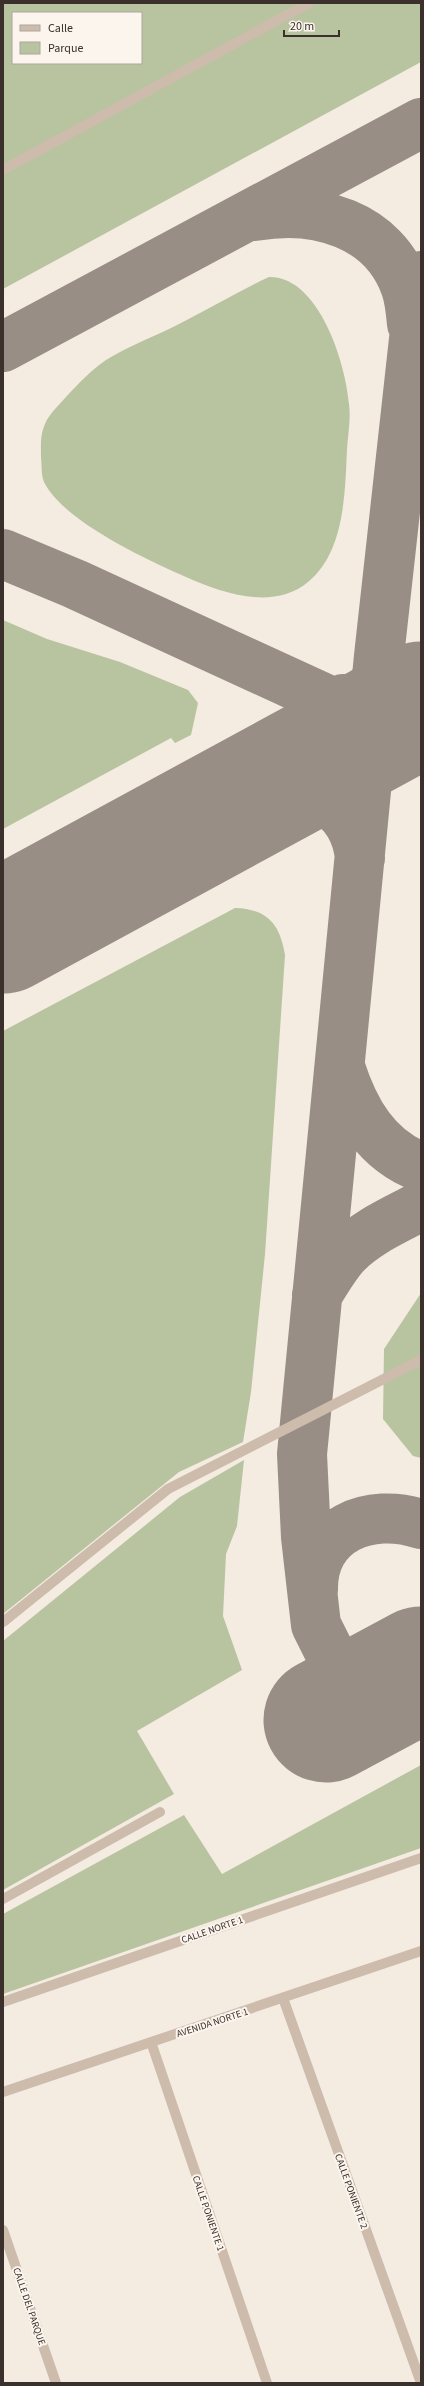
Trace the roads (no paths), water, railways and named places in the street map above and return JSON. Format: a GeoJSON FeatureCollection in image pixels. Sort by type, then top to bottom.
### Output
{"type":"FeatureCollection","features":[{"type":"Feature","properties":{"kind":"street"},"geometry":{"type":"LineString","coordinates":[[3,170],[309,3]]}},
{"type":"Feature","properties":{"kind":"street"},"geometry":{"type":"LineString","coordinates":[[3,1622],[168,1489],[421,1360]]}},
{"type":"Feature","properties":{"kind":"street"},"geometry":{"type":"LineString","coordinates":[[3,1899],[160,1812]]}},
{"type":"Feature","properties":{"kind":"street","name":"CALLE NORTE 1"},"geometry":{"type":"LineString","coordinates":[[3,2002],[421,1858]]}},
{"type":"Feature","properties":{"kind":"street","name":"AVENIDA NORTE 1"},"geometry":{"type":"LineString","coordinates":[[3,2092],[421,1951]]}},
{"type":"Feature","properties":{"kind":"street","name":"CALLE PONIENTE 2"},"geometry":{"type":"LineString","coordinates":[[283,1998],[421,2383]]}},
{"type":"Feature","properties":{"kind":"street","name":"CALLE PONIENTE 1"},"geometry":{"type":"LineString","coordinates":[[151,2042],[268,2383]]}},
{"type":"Feature","properties":{"kind":"street","name":"CALLE DEL PARQUE"},"geometry":{"type":"LineString","coordinates":[[3,2230],[56,2383]]}}]}
